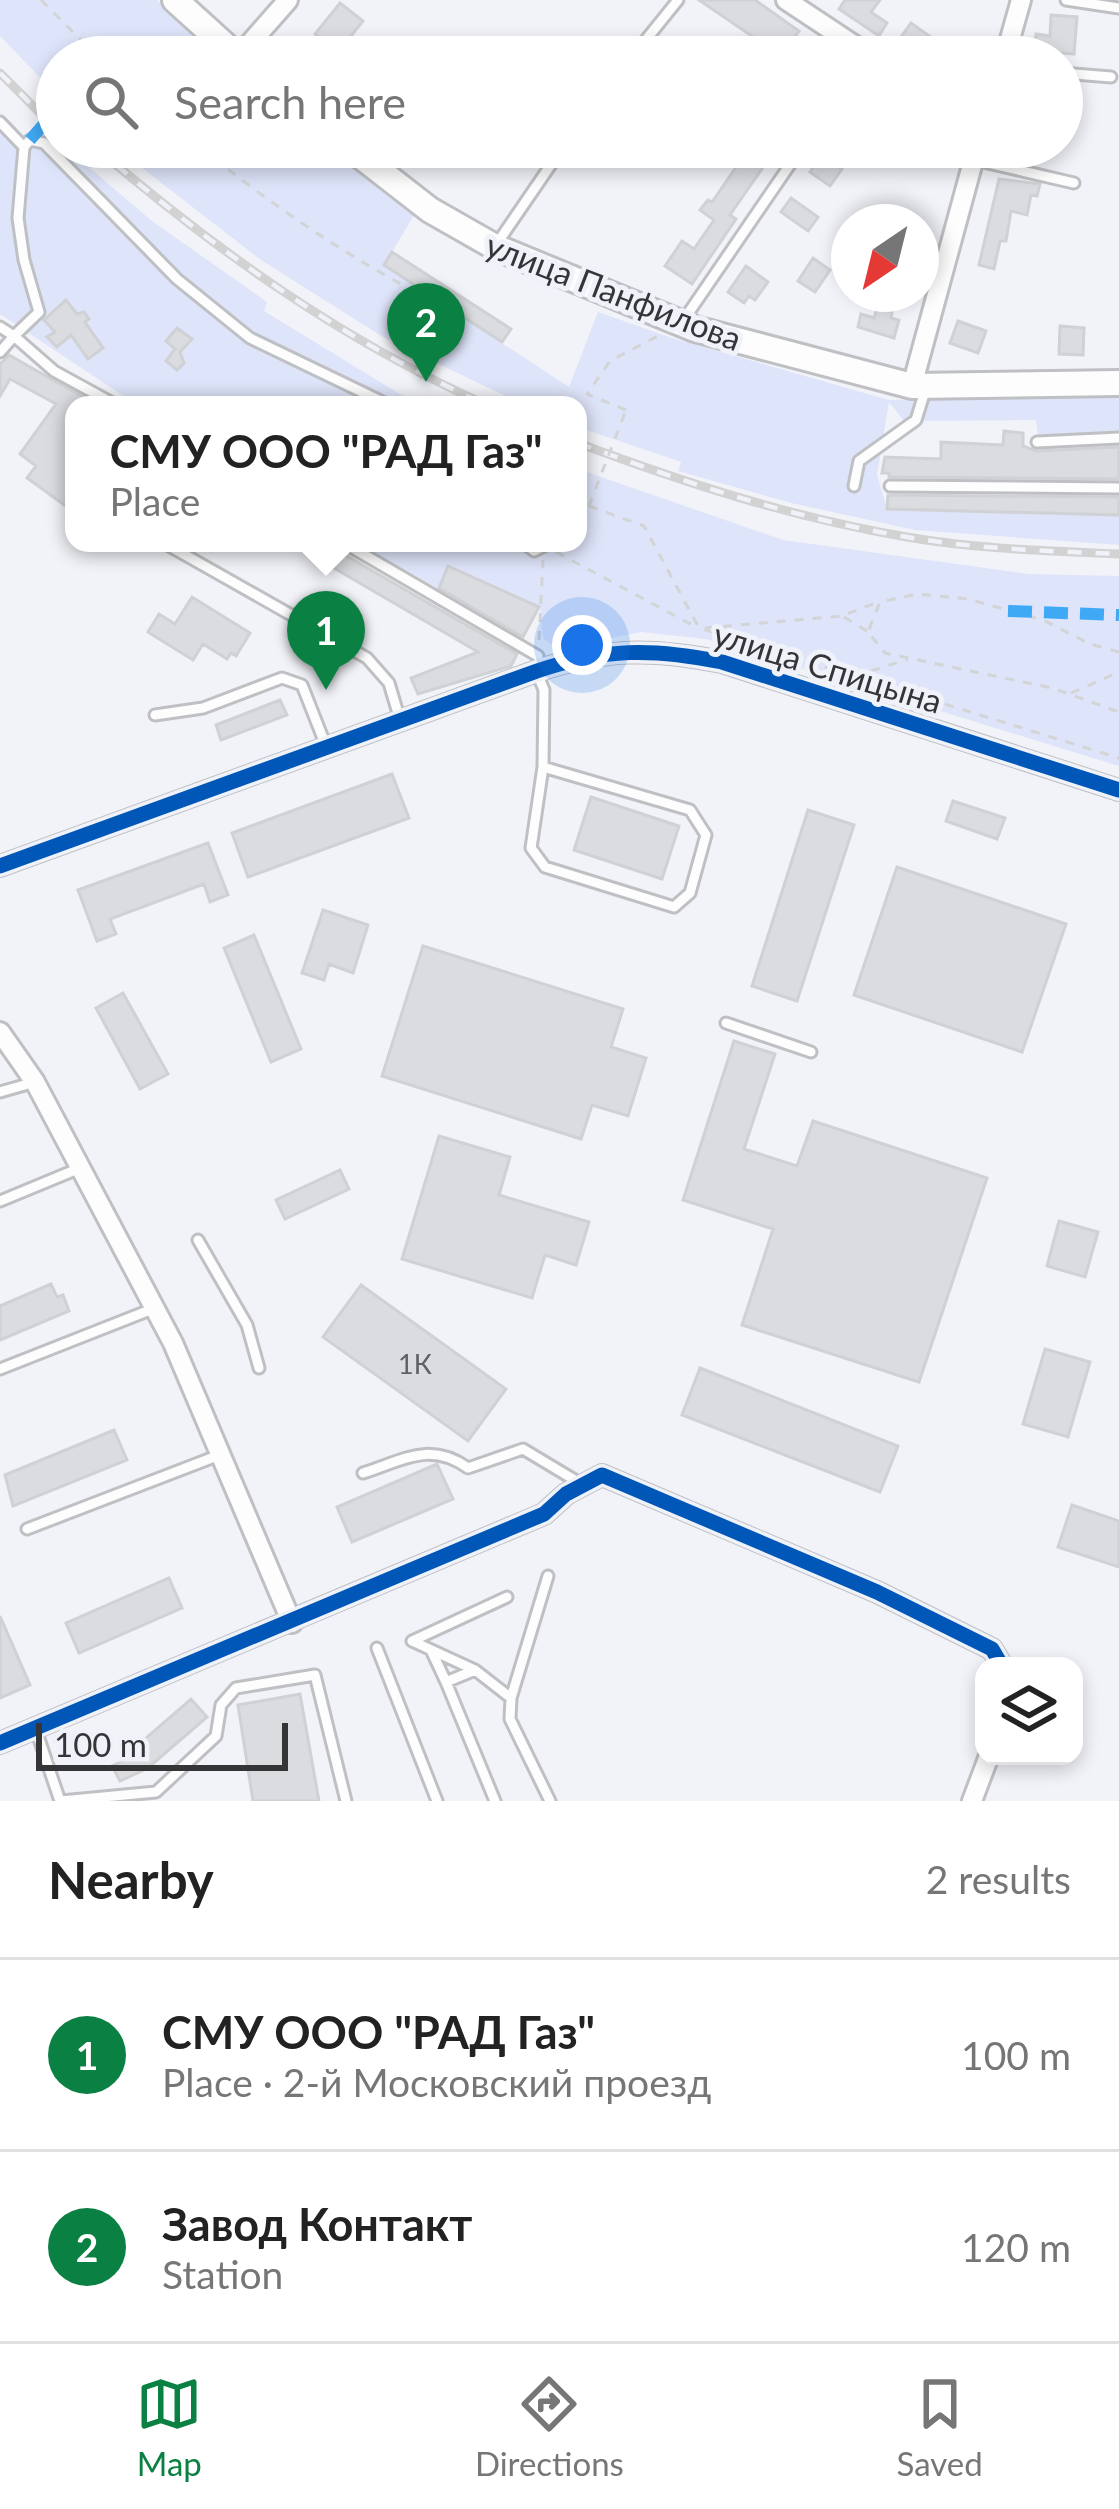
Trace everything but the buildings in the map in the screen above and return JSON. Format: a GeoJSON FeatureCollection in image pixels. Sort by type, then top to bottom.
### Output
{"type":"FeatureCollection","features":[{"type":"Feature","properties":{"kind":"main road"},"geometry":{"type":"LineString","coordinates":[[175,0],[215,36]]}},
{"type":"Feature","properties":{"kind":"main road","name":"улица Панфилова"},"geometry":{"type":"LineString","coordinates":[[376,168],[430,210],[495,247],[681,324],[919,386],[1119,383]]}},
{"type":"Feature","properties":{"kind":"street"},"geometry":{"type":"LineString","coordinates":[[256,36],[288,0]]}},
{"type":"Feature","properties":{"kind":"street"},"geometry":{"type":"LineString","coordinates":[[786,0],[839,36]]}},
{"type":"Feature","properties":{"kind":"street"},"geometry":{"type":"LineString","coordinates":[[1011,36],[1021,0]]}},
{"type":"Feature","properties":{"kind":"street"},"geometry":{"type":"LineString","coordinates":[[919,386],[972,168]]}},
{"type":"Feature","properties":{"kind":"street","name":"улица Спицына"},"geometry":{"type":"LineString","coordinates":[[0,866],[516,679],[537,663],[607,652],[666,651],[722,662],[1119,790]]}},
{"type":"Feature","properties":{"kind":"street"},"geometry":{"type":"LineString","coordinates":[[0,1032],[35,1082],[155,1307],[292,1623]]}},
{"type":"Feature","properties":{"kind":"street"},"geometry":{"type":"LineString","coordinates":[[1,1740],[292,1623],[544,1514],[602,1475],[877,1592],[992,1649],[997,1657]]}},
{"type":"Feature","properties":{"kind":"street"},"geometry":{"type":"LineString","coordinates":[[972,1801],[986,1765]]}},
{"type":"Feature","properties":{"kind":"lane"},"geometry":{"type":"LineString","coordinates":[[649,36],[678,0]]}},
{"type":"Feature","properties":{"kind":"lane"},"geometry":{"type":"LineString","coordinates":[[1066,0],[1119,8]]}},
{"type":"Feature","properties":{"kind":"lane"},"geometry":{"type":"LineString","coordinates":[[1083,75],[1111,77]]}},
{"type":"Feature","properties":{"kind":"lane"},"geometry":{"type":"LineString","coordinates":[[0,122],[24,148]]}},
{"type":"Feature","properties":{"kind":"lane"},"geometry":{"type":"LineString","coordinates":[[0,352],[39,312],[18,218],[24,148],[30,140],[36,141]]}},
{"type":"Feature","properties":{"kind":"lane"},"geometry":{"type":"LineString","coordinates":[[68,168],[177,279],[250,338],[370,396]]}},
{"type":"Feature","properties":{"kind":"lane"},"geometry":{"type":"LineString","coordinates":[[495,247],[549,168]]}},
{"type":"Feature","properties":{"kind":"lane"},"geometry":{"type":"LineString","coordinates":[[681,324],[788,168]]}},
{"type":"Feature","properties":{"kind":"lane"},"geometry":{"type":"LineString","coordinates":[[1025,168],[1074,183]]}},
{"type":"Feature","properties":{"kind":"lane"},"geometry":{"type":"LineString","coordinates":[[0,327],[54,370],[100,396]]}},
{"type":"Feature","properties":{"kind":"lane"},"geometry":{"type":"LineString","coordinates":[[854,486],[859,461],[916,420],[919,386]]}},
{"type":"Feature","properties":{"kind":"lane"},"geometry":{"type":"LineString","coordinates":[[1036,442],[1119,438]]}},
{"type":"Feature","properties":{"kind":"lane"},"geometry":{"type":"LineString","coordinates":[[890,486],[1119,488]]}},
{"type":"Feature","properties":{"kind":"lane"},"geometry":{"type":"LineString","coordinates":[[180,552],[367,658],[389,683],[400,720]]}},
{"type":"Feature","properties":{"kind":"lane"},"geometry":{"type":"LineString","coordinates":[[358,552],[537,663],[544,690],[543,767],[531,848],[545,867],[674,908],[690,893],[706,835],[690,810],[543,767]]}},
{"type":"Feature","properties":{"kind":"lane"},"geometry":{"type":"LineString","coordinates":[[155,715],[203,708],[282,678],[302,685],[326,746]]}},
{"type":"Feature","properties":{"kind":"lane"},"geometry":{"type":"LineString","coordinates":[[727,1023],[811,1052]]}},
{"type":"Feature","properties":{"kind":"lane"},"geometry":{"type":"LineString","coordinates":[[0,1092],[35,1082]]}},
{"type":"Feature","properties":{"kind":"lane"},"geometry":{"type":"LineString","coordinates":[[0,1201],[80,1168]]}},
{"type":"Feature","properties":{"kind":"lane"},"geometry":{"type":"LineString","coordinates":[[198,1240],[247,1325],[260,1368]]}},
{"type":"Feature","properties":{"kind":"lane"},"geometry":{"type":"LineString","coordinates":[[0,1369],[155,1307]]}},
{"type":"Feature","properties":{"kind":"lane"},"geometry":{"type":"LineString","coordinates":[[363,1473],[430,1453],[446,1453],[468,1468],[523,1450],[583,1486]]}},
{"type":"Feature","properties":{"kind":"lane"},"geometry":{"type":"LineString","coordinates":[[27,1529],[222,1454]]}},
{"type":"Feature","properties":{"kind":"lane"},"geometry":{"type":"LineString","coordinates":[[548,1576],[511,1698],[510,1719],[550,1801]]}},
{"type":"Feature","properties":{"kind":"lane"},"geometry":{"type":"LineString","coordinates":[[507,1597],[412,1641],[475,1670],[511,1698]]}},
{"type":"Feature","properties":{"kind":"lane"},"geometry":{"type":"LineString","coordinates":[[377,1648],[437,1801]]}},
{"type":"Feature","properties":{"kind":"lane"},"geometry":{"type":"LineString","coordinates":[[431,1650],[495,1801]]}},
{"type":"Feature","properties":{"kind":"lane"},"geometry":{"type":"LineString","coordinates":[[446,1682],[475,1670]]}},
{"type":"Feature","properties":{"kind":"lane"},"geometry":{"type":"LineString","coordinates":[[35,1727],[60,1801],[157,1797],[216,1736],[221,1705],[236,1688],[315,1675],[346,1801]]}},
{"type":"Feature","properties":{"kind":"path"},"geometry":{"type":"LineString","coordinates":[[41,0],[77,36]]}},
{"type":"Feature","properties":{"kind":"path"},"geometry":{"type":"LineString","coordinates":[[226,168],[353,259],[414,291]]}},
{"type":"Feature","properties":{"kind":"path"},"geometry":{"type":"LineString","coordinates":[[681,324],[610,361],[587,394],[626,410],[589,506],[644,526],[699,628]]}},
{"type":"Feature","properties":{"kind":"path"},"geometry":{"type":"LineString","coordinates":[[537,663],[544,552]]}},
{"type":"Feature","properties":{"kind":"path"},"geometry":{"type":"LineString","coordinates":[[555,552],[699,628],[1119,758]]}},
{"type":"Feature","properties":{"kind":"path"},"geometry":{"type":"LineString","coordinates":[[699,628],[842,616],[918,594],[968,599],[1043,620],[1090,644],[1119,652]]}},
{"type":"Feature","properties":{"kind":"path"},"geometry":{"type":"LineString","coordinates":[[868,632],[880,602]]}},
{"type":"Feature","properties":{"kind":"path"},"geometry":{"type":"LineString","coordinates":[[842,616],[868,632],[885,653],[1068,694],[1119,712]]}},
{"type":"Feature","properties":{"kind":"path"},"geometry":{"type":"LineString","coordinates":[[810,690],[910,659]]}},
{"type":"Feature","properties":{"kind":"path"},"geometry":{"type":"LineString","coordinates":[[1068,694],[1119,672]]}},
{"type":"Feature","properties":{"kind":"shaded area"},"geometry":{"type":"Polygon","coordinates":[[[0,0],[157,0],[196,36],[36,36],[36,73],[0,36],[0,0]]]}},
{"type":"Feature","properties":{"kind":"shaded area"},"geometry":{"type":"Polygon","coordinates":[[[0,114],[20,138],[36,128],[36,168],[90,168],[152,221],[267,302],[264,311],[405,396],[123,396],[0,314],[0,114]]]}},
{"type":"Feature","properties":{"kind":"shaded area"},"geometry":{"type":"Polygon","coordinates":[[[142,168],[355,168],[414,215],[384,266],[569,387],[598,312],[889,400],[1119,396],[1119,432],[1038,435],[1036,420],[904,421],[889,402],[877,475],[887,509],[1119,515],[1119,545],[915,530],[791,503],[678,471],[681,462],[587,430],[587,396],[505,396],[383,337],[261,260],[142,168]]]}},
{"type":"Feature","properties":{"kind":"shaded area"},"geometry":{"type":"Polygon","coordinates":[[[587,472],[783,540],[1029,574],[1119,576],[1119,766],[706,639],[641,632],[557,649],[543,638],[540,607],[449,566],[439,589],[374,552],[587,552],[587,472]]]}},
{"type":"Feature","properties":{"kind":"railway"},"geometry":{"type":"LineString","coordinates":[[0,73],[36,109]]}},
{"type":"Feature","properties":{"kind":"railway"},"geometry":{"type":"LineString","coordinates":[[121,168],[282,291],[382,352],[468,396]]}},
{"type":"Feature","properties":{"kind":"railway"},"geometry":{"type":"LineString","coordinates":[[587,446],[740,498],[865,529],[959,544],[1119,554]]}},
{"type":"Feature","properties":{"kind":"marked path"},"geometry":{"type":"LineString","coordinates":[[30,140],[36,133]]}},
{"type":"Feature","properties":{"kind":"marked path"},"geometry":{"type":"LineString","coordinates":[[414,291],[426,307],[430,324],[422,361]]}},
{"type":"Feature","properties":{"kind":"marked path"},"geometry":{"type":"LineString","coordinates":[[1008,611],[1119,615]]}},
{"type":"Feature","properties":{"kind":"cycle path"},"geometry":{"type":"LineString","coordinates":[[0,866],[537,671],[629,653],[722,662],[1119,790]]}},
{"type":"Feature","properties":{"kind":"cycle path"},"geometry":{"type":"LineString","coordinates":[[0,1743],[544,1514],[566,1494],[602,1475],[877,1592],[992,1649],[997,1657]]}},
{"type":"Feature","properties":{"kind":"place","name":"Завод Контакт"},"geometry":{"type":"Point","coordinates":[426,382]}},
{"type":"Feature","properties":{"kind":"place","name":"СМУ ООО \"РАД Газ\""},"geometry":{"type":"Point","coordinates":[326,690]}}]}
